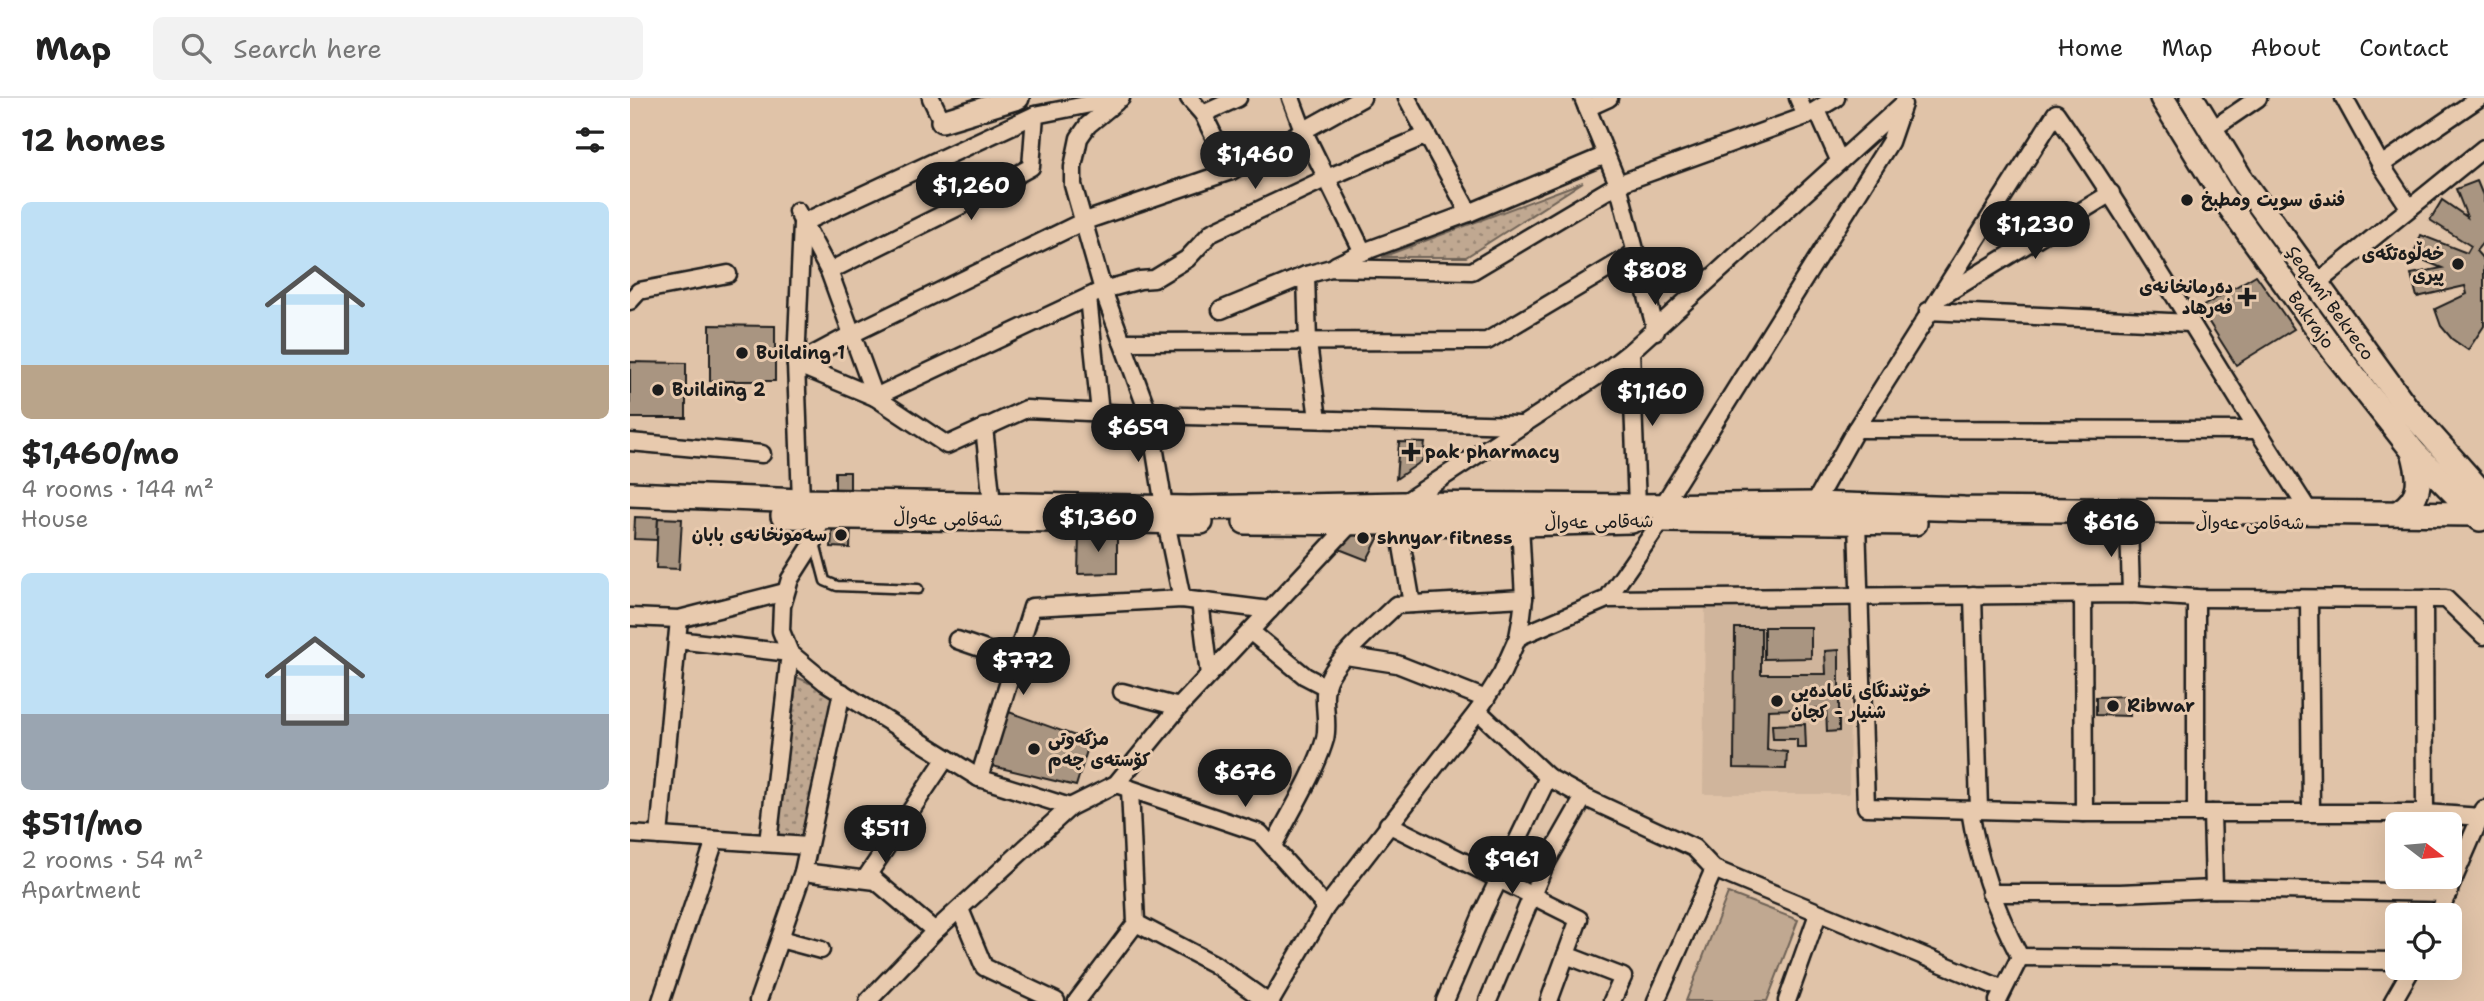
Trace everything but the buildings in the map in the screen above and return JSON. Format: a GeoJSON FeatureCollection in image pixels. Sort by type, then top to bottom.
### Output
{"type":"FeatureCollection","features":[{"type":"Feature","properties":{"kind":"main road","name":"Bakrajo"},"geometry":{"type":"LineString","coordinates":[[2162,98],[2241,221],[2334,351],[2413,450],[2473,495]]}},
{"type":"Feature","properties":{"kind":"main road","name":"Şeqamî Bekreco"},"geometry":{"type":"LineString","coordinates":[[2192,98],[2243,182],[2473,495]]}},
{"type":"Feature","properties":{"kind":"main road"},"geometry":{"type":"LineString","coordinates":[[2399,512],[2412,501],[2417,488],[2418,473],[2413,450]]}},
{"type":"Feature","properties":{"kind":"main road","name":"شەقامی عەواڵ"},"geometry":{"type":"LineString","coordinates":[[630,494],[801,501],[992,504],[1165,514]]}},
{"type":"Feature","properties":{"kind":"main road","name":"شەقامی عەواڵ"},"geometry":{"type":"LineString","coordinates":[[1400,513],[1520,524],[1814,504],[1964,509],[2399,512],[2473,495]]}},
{"type":"Feature","properties":{"kind":"main road","name":"شەقامی عەواڵ"},"geometry":{"type":"LineString","coordinates":[[630,509],[817,529],[1165,514],[1400,513],[1637,506],[1663,513],[1857,522],[2342,523],[2473,495]]}},
{"type":"Feature","properties":{"kind":"street"},"geometry":{"type":"LineString","coordinates":[[931,98],[942,121],[1018,98]]}},
{"type":"Feature","properties":{"kind":"street"},"geometry":{"type":"LineString","coordinates":[[799,217],[1035,115],[1121,98]]}},
{"type":"Feature","properties":{"kind":"street"},"geometry":{"type":"LineString","coordinates":[[1121,98],[1087,125],[1079,138],[1075,149],[1073,186],[1103,290],[1149,415],[1182,599]]}},
{"type":"Feature","properties":{"kind":"street"},"geometry":{"type":"LineString","coordinates":[[1189,98],[1203,114],[1231,171]]}},
{"type":"Feature","properties":{"kind":"street"},"geometry":{"type":"LineString","coordinates":[[1203,114],[1238,98]]}},
{"type":"Feature","properties":{"kind":"street"},"geometry":{"type":"LineString","coordinates":[[1291,98],[1303,130],[1363,252]]}},
{"type":"Feature","properties":{"kind":"street"},"geometry":{"type":"LineString","coordinates":[[796,364],[1082,222],[1231,171],[1362,98]]}},
{"type":"Feature","properties":{"kind":"street"},"geometry":{"type":"LineString","coordinates":[[1408,98],[1469,213]]}},
{"type":"Feature","properties":{"kind":"street"},"geometry":{"type":"LineString","coordinates":[[1609,98],[1585,103],[1618,184],[1656,331]]}},
{"type":"Feature","properties":{"kind":"street"},"geometry":{"type":"LineString","coordinates":[[1798,98],[1811,113],[1839,160]]}},
{"type":"Feature","properties":{"kind":"street"},"geometry":{"type":"LineString","coordinates":[[1331,268],[1472,271],[1618,184],[1811,113],[1836,98]]}},
{"type":"Feature","properties":{"kind":"street"},"geometry":{"type":"LineString","coordinates":[[2211,130],[2258,98]]}},
{"type":"Feature","properties":{"kind":"street"},"geometry":{"type":"LineString","coordinates":[[2344,98],[2381,166],[2409,207]]}},
{"type":"Feature","properties":{"kind":"street"},"geometry":{"type":"LineString","coordinates":[[2381,166],[2473,100]]}},
{"type":"Feature","properties":{"kind":"street"},"geometry":{"type":"LineString","coordinates":[[1412,604],[1400,513],[1520,425],[1608,369],[1656,331],[1903,101]]}},
{"type":"Feature","properties":{"kind":"street"},"geometry":{"type":"LineString","coordinates":[[1607,598],[1663,513],[1890,142],[1903,101]]}},
{"type":"Feature","properties":{"kind":"street"},"geometry":{"type":"LineString","coordinates":[[1814,504],[1856,429],[1928,312],[2056,113],[2111,193],[2256,430],[2309,511]]}},
{"type":"Feature","properties":{"kind":"street"},"geometry":{"type":"LineString","coordinates":[[829,271],[942,216],[1031,167],[1035,115]]}},
{"type":"Feature","properties":{"kind":"street"},"geometry":{"type":"LineString","coordinates":[[874,397],[1103,290],[1154,279],[1187,259],[1212,232],[1427,135]]}},
{"type":"Feature","properties":{"kind":"street"},"geometry":{"type":"LineString","coordinates":[[2316,284],[2484,148]]}},
{"type":"Feature","properties":{"kind":"street"},"geometry":{"type":"LineString","coordinates":[[1221,310],[1306,275],[1331,268],[1363,252],[1469,213],[1606,155]]}},
{"type":"Feature","properties":{"kind":"street"},"geometry":{"type":"LineString","coordinates":[[1939,298],[2111,193]]}},
{"type":"Feature","properties":{"kind":"street"},"geometry":{"type":"LineString","coordinates":[[799,217],[829,271],[874,397]]}},
{"type":"Feature","properties":{"kind":"street"},"geometry":{"type":"LineString","coordinates":[[799,217],[796,364],[801,501]]}},
{"type":"Feature","properties":{"kind":"street"},"geometry":{"type":"LineString","coordinates":[[1122,342],[1487,341],[1634,253]]}},
{"type":"Feature","properties":{"kind":"street"},"geometry":{"type":"LineString","coordinates":[[630,301],[639,291],[728,274]]}},
{"type":"Feature","properties":{"kind":"street"},"geometry":{"type":"LineString","coordinates":[[1306,275],[1308,343],[1318,419]]}},
{"type":"Feature","properties":{"kind":"street"},"geometry":{"type":"LineString","coordinates":[[1088,297],[1100,412]]}},
{"type":"Feature","properties":{"kind":"street"},"geometry":{"type":"LineString","coordinates":[[1928,312],[2191,323]]}},
{"type":"Feature","properties":{"kind":"street"},"geometry":{"type":"LineString","coordinates":[[1630,351],[1637,506]]}},
{"type":"Feature","properties":{"kind":"street"},"geometry":{"type":"LineString","coordinates":[[796,364],[874,397],[947,445],[1026,409],[1520,425]]}},
{"type":"Feature","properties":{"kind":"street"},"geometry":{"type":"LineString","coordinates":[[984,427],[992,504]]}},
{"type":"Feature","properties":{"kind":"street"},"geometry":{"type":"LineString","coordinates":[[1856,429],[2256,430]]}},
{"type":"Feature","properties":{"kind":"street"},"geometry":{"type":"LineString","coordinates":[[630,442],[762,454]]}},
{"type":"Feature","properties":{"kind":"street"},"geometry":{"type":"LineString","coordinates":[[868,1001],[934,931],[1070,807],[1123,787],[1179,707],[1360,513]]}},
{"type":"Feature","properties":{"kind":"street"},"geometry":{"type":"LineString","coordinates":[[1857,522],[1866,807],[2084,813],[2385,813]]}},
{"type":"Feature","properties":{"kind":"street"},"geometry":{"type":"LineString","coordinates":[[1136,923],[1214,964],[1269,1001],[1326,907],[1482,705],[1502,673],[1518,637],[1524,598],[1520,524]]}},
{"type":"Feature","properties":{"kind":"street"},"geometry":{"type":"LineString","coordinates":[[2129,524],[2131,594]]}},
{"type":"Feature","properties":{"kind":"street"},"geometry":{"type":"LineString","coordinates":[[817,529],[785,592],[781,631],[790,653],[825,682],[979,778],[1070,807]]}},
{"type":"Feature","properties":{"kind":"street"},"geometry":{"type":"LineString","coordinates":[[630,617],[678,619],[785,592]]}},
{"type":"Feature","properties":{"kind":"street"},"geometry":{"type":"LineString","coordinates":[[1518,637],[1607,598],[2083,594],[2196,598],[2446,599],[2484,636]]}},
{"type":"Feature","properties":{"kind":"street"},"geometry":{"type":"LineString","coordinates":[[2083,594],[2084,813]]}},
{"type":"Feature","properties":{"kind":"street"},"geometry":{"type":"LineString","coordinates":[[1973,595],[1974,838],[1990,893],[2020,957]]}},
{"type":"Feature","properties":{"kind":"street"},"geometry":{"type":"LineString","coordinates":[[1273,846],[1322,748],[1327,728],[1326,687],[1332,672],[1396,605],[1524,598]]}},
{"type":"Feature","properties":{"kind":"street"},"geometry":{"type":"LineString","coordinates":[[2196,598],[2204,813],[2214,889]]}},
{"type":"Feature","properties":{"kind":"street"},"geometry":{"type":"LineString","coordinates":[[979,778],[1032,607],[1182,599],[1270,610]]}},
{"type":"Feature","properties":{"kind":"street"},"geometry":{"type":"LineString","coordinates":[[2309,599],[2311,812]]}},
{"type":"Feature","properties":{"kind":"street"},"geometry":{"type":"LineString","coordinates":[[2424,599],[2426,812]]}},
{"type":"Feature","properties":{"kind":"street"},"geometry":{"type":"LineString","coordinates":[[1200,601],[1209,675]]}},
{"type":"Feature","properties":{"kind":"street"},"geometry":{"type":"LineString","coordinates":[[659,836],[678,619]]}},
{"type":"Feature","properties":{"kind":"street"},"geometry":{"type":"LineString","coordinates":[[1250,631],[1305,676],[1326,687]]}},
{"type":"Feature","properties":{"kind":"street"},"geometry":{"type":"LineString","coordinates":[[677,640],[790,653]]}},
{"type":"Feature","properties":{"kind":"street"},"geometry":{"type":"LineString","coordinates":[[957,640],[1015,660]]}},
{"type":"Feature","properties":{"kind":"street"},"geometry":{"type":"LineString","coordinates":[[768,843],[790,653]]}},
{"type":"Feature","properties":{"kind":"street"},"geometry":{"type":"LineString","coordinates":[[1346,656],[1397,664],[1482,705],[1548,777],[1584,797],[1694,848],[1714,869],[2001,995],[2020,957]]}},
{"type":"Feature","properties":{"kind":"street"},"geometry":{"type":"LineString","coordinates":[[758,1001],[803,872],[842,692]]}},
{"type":"Feature","properties":{"kind":"street"},"geometry":{"type":"LineString","coordinates":[[1122,692],[1179,707]]}},
{"type":"Feature","properties":{"kind":"street"},"geometry":{"type":"LineString","coordinates":[[865,879],[946,758]]}},
{"type":"Feature","properties":{"kind":"street"},"geometry":{"type":"LineString","coordinates":[[1445,1001],[1483,912],[1548,777]]}},
{"type":"Feature","properties":{"kind":"street"},"geometry":{"type":"LineString","coordinates":[[1123,787],[1260,833],[1326,907]]}},
{"type":"Feature","properties":{"kind":"street"},"geometry":{"type":"LineString","coordinates":[[1077,1001],[1136,923],[1123,787]]}},
{"type":"Feature","properties":{"kind":"street"},"geometry":{"type":"LineString","coordinates":[[1488,1001],[1544,867],[1584,797]]}},
{"type":"Feature","properties":{"kind":"street"},"geometry":{"type":"LineString","coordinates":[[2444,903],[2482,813],[2462,813]]}},
{"type":"Feature","properties":{"kind":"street"},"geometry":{"type":"LineString","coordinates":[[1388,824],[1579,919],[1549,1001]]}},
{"type":"Feature","properties":{"kind":"street"},"geometry":{"type":"LineString","coordinates":[[630,834],[808,846]]}},
{"type":"Feature","properties":{"kind":"street"},"geometry":{"type":"LineString","coordinates":[[660,1001],[715,840]]}},
{"type":"Feature","properties":{"kind":"street"},"geometry":{"type":"LineString","coordinates":[[1656,1001],[1714,869]]}},
{"type":"Feature","properties":{"kind":"street"},"geometry":{"type":"LineString","coordinates":[[803,872],[876,881],[934,931]]}},
{"type":"Feature","properties":{"kind":"street"},"geometry":{"type":"LineString","coordinates":[[1990,893],[2214,889],[2449,893]]}},
{"type":"Feature","properties":{"kind":"street"},"geometry":{"type":"LineString","coordinates":[[960,909],[985,967],[1056,1001]]}},
{"type":"Feature","properties":{"kind":"street"},"geometry":{"type":"LineString","coordinates":[[1787,1001],[1818,914]]}},
{"type":"Feature","properties":{"kind":"street"},"geometry":{"type":"LineString","coordinates":[[780,939],[821,950]]}},
{"type":"Feature","properties":{"kind":"street"},"geometry":{"type":"LineString","coordinates":[[1566,955],[1623,977],[1612,1001]]}},
{"type":"Feature","properties":{"kind":"street"},"geometry":{"type":"LineString","coordinates":[[2020,957],[2385,961]]}},
{"type":"Feature","properties":{"kind":"street"},"geometry":{"type":"LineString","coordinates":[[2393,1001],[2405,980]]}},
{"type":"Feature","properties":{"kind":"lane"},"geometry":{"type":"LineString","coordinates":[[817,529],[825,581],[837,586],[918,589]]}},
{"type":"Feature","properties":{"kind":"shaded area"},"geometry":{"type":"Polygon","coordinates":[[[1583,182],[1466,257],[1382,257],[1583,182]]]}},
{"type":"Feature","properties":{"kind":"shaded area","name":"خوێندنگای ئامادەیی شنیار - کچان"},"geometry":{"type":"Polygon","coordinates":[[[1705,607],[1851,609],[1849,794],[1703,794],[1705,607]]]}},
{"type":"Feature","properties":{"kind":"shaded area"},"geometry":{"type":"Polygon","coordinates":[[[792,675],[837,695],[804,840],[775,839],[792,675]]]}},
{"type":"Feature","properties":{"kind":"shaded area"},"geometry":{"type":"Polygon","coordinates":[[[1728,893],[1798,920],[1767,1001],[1686,1001],[1728,893]]]}},
{"type":"Feature","properties":{"kind":"place","name":"فندق سويت ومطبخ"},"geometry":{"type":"Point","coordinates":[2187,200]}},
{"type":"Feature","properties":{"kind":"place","name":"خەڵوەتگەی پیری"},"geometry":{"type":"Point","coordinates":[2458,264]}},
{"type":"Feature","properties":{"kind":"place","name":"دەرمانخانەی فەرھاد"},"geometry":{"type":"Point","coordinates":[2247,297]}},
{"type":"Feature","properties":{"kind":"place","name":"Building 1"},"geometry":{"type":"Point","coordinates":[742,353]}},
{"type":"Feature","properties":{"kind":"place","name":"Building 2"},"geometry":{"type":"Point","coordinates":[658,390]}},
{"type":"Feature","properties":{"kind":"place","name":"pak pharmacy"},"geometry":{"type":"Point","coordinates":[1411,452]}},
{"type":"Feature","properties":{"kind":"place","name":"سەمونخانەی بابان"},"geometry":{"type":"Point","coordinates":[841,535]}},
{"type":"Feature","properties":{"kind":"place","name":"shnyar fitness"},"geometry":{"type":"Point","coordinates":[1363,538]}},
{"type":"Feature","properties":{"kind":"place","name":"خوێندنگای ئامادەیی شنیار - کچان"},"geometry":{"type":"Point","coordinates":[1777,701]}},
{"type":"Feature","properties":{"kind":"place","name":"Ribwar"},"geometry":{"type":"Point","coordinates":[2113,706]}},
{"type":"Feature","properties":{"kind":"place","name":"مزگه‌وتی کۆستەی چەم"},"geometry":{"type":"Point","coordinates":[1034,749]}}]}
